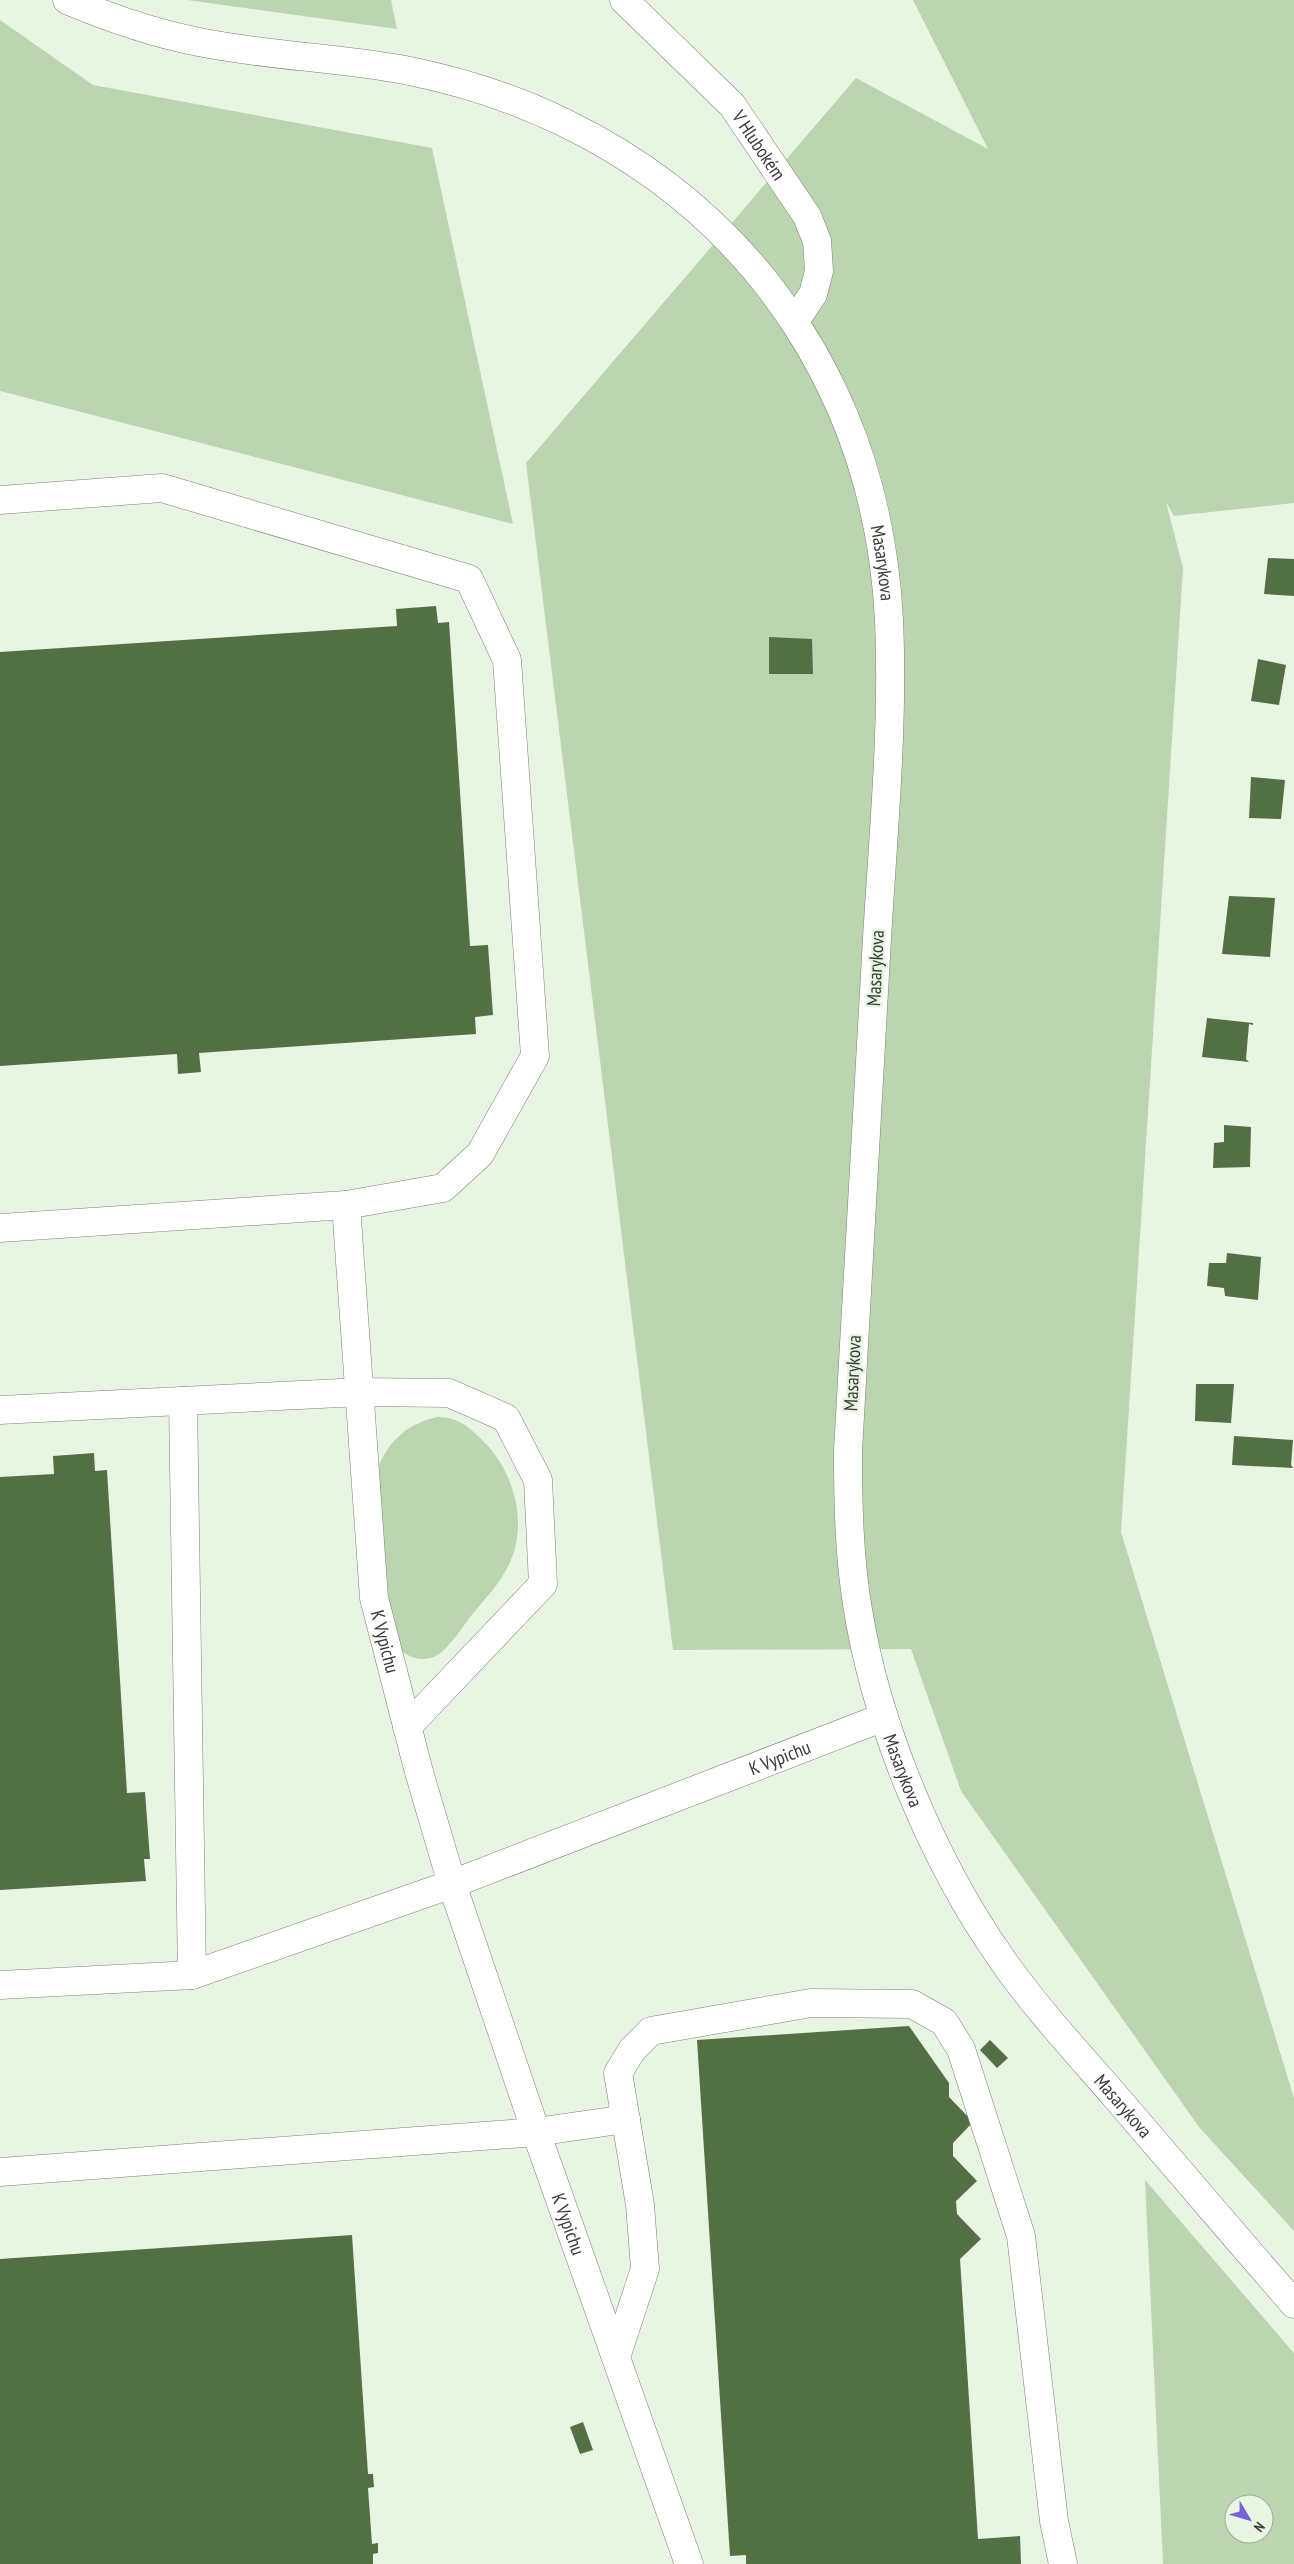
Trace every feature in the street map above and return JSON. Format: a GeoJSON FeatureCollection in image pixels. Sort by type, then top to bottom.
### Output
{"type":"FeatureCollection","features":[{"type":"Feature","properties":{"kind":"main road","name":"Masarykova"},"geometry":{"type":"LineString","coordinates":[[67,0],[127,25],[202,43],[405,70],[514,100],[568,124],[626,157],[680,197],[726,237],[765,281],[796,321],[833,386],[856,448],[878,524],[889,616],[888,753],[848,1451],[849,1531],[857,1608],[868,1664],[884,1717],[932,1837],[966,1904],[1000,1958],[1040,2010],[1294,2304]]}},
{"type":"Feature","properties":{"kind":"main road","name":"V Hlubokém"},"geometry":{"type":"LineString","coordinates":[[624,0],[732,105],[807,216],[817,241],[819,271],[813,294],[796,321]]}},
{"type":"Feature","properties":{"kind":"main road"},"geometry":{"type":"LineString","coordinates":[[0,500],[162,488],[469,579],[507,660],[535,1056],[480,1154],[443,1188],[346,1206],[0,1228]]}},
{"type":"Feature","properties":{"kind":"main road","name":"K Vypichu"},"geometry":{"type":"LineString","coordinates":[[346,1206],[361,1392],[365,1487],[374,1598],[407,1727],[452,1884],[536,2132],[689,2564]]}},
{"type":"Feature","properties":{"kind":"main road"},"geometry":{"type":"LineString","coordinates":[[0,1410],[361,1392],[449,1392],[506,1418],[538,1480],[543,1584],[407,1727]]}},
{"type":"Feature","properties":{"kind":"main road"},"geometry":{"type":"LineString","coordinates":[[183,1401],[192,1975]]}},
{"type":"Feature","properties":{"kind":"main road","name":"K Vypichu"},"geometry":{"type":"LineString","coordinates":[[452,1884],[884,1717]]}},
{"type":"Feature","properties":{"kind":"main road"},"geometry":{"type":"LineString","coordinates":[[0,1985],[192,1975],[452,1884]]}},
{"type":"Feature","properties":{"kind":"main road"},"geometry":{"type":"LineString","coordinates":[[616,2357],[645,2269],[640,2204],[618,2073],[632,2050],[651,2032],[811,2004],[912,2004],[944,2022],[961,2049],[1021,2236],[1054,2521],[1063,2564]]}},
{"type":"Feature","properties":{"kind":"main road"},"geometry":{"type":"LineString","coordinates":[[0,2172],[536,2132],[626,2119]]}},
{"type":"Feature","properties":{"kind":"green space"},"geometry":{"type":"Polygon","coordinates":[[[187,0],[391,0],[397,29],[187,0]]]}},
{"type":"Feature","properties":{"kind":"green space"},"geometry":{"type":"Polygon","coordinates":[[[913,0],[1294,0],[1294,503],[1174,516],[1166,502],[1183,568],[1121,1532],[1294,2098],[1294,2231],[1199,2127],[961,1791],[911,1649],[673,1650],[526,463],[856,78],[988,149],[913,0]]]}},
{"type":"Feature","properties":{"kind":"green space"},"geometry":{"type":"Polygon","coordinates":[[[0,20],[93,85],[432,148],[513,524],[0,391],[0,20]]]}},
{"type":"Feature","properties":{"kind":"green space"},"geometry":{"type":"Polygon","coordinates":[[[437,1417],[445,1417],[466,1425],[483,1440],[498,1459],[513,1489],[518,1522],[517,1538],[513,1555],[506,1570],[452,1642],[439,1654],[419,1659],[405,1654],[392,1638],[375,1477],[384,1455],[397,1438],[415,1425],[437,1417]]]}},
{"type":"Feature","properties":{"kind":"green space"},"geometry":{"type":"Polygon","coordinates":[[[1145,2180],[1294,2353],[1294,2564],[1163,2564],[1145,2180]]]}},
{"type":"Feature","properties":{"kind":"building"},"geometry":{"type":"Polygon","coordinates":[[[1268,558],[1294,559],[1294,596],[1264,594],[1268,558]]]}},
{"type":"Feature","properties":{"kind":"building"},"geometry":{"type":"Polygon","coordinates":[[[436,606],[438,623],[449,622],[470,946],[488,945],[493,1015],[475,1017],[476,1034],[199,1053],[201,1072],[178,1074],[177,1054],[0,1066],[0,652],[397,626],[396,609],[436,606]]]}},
{"type":"Feature","properties":{"kind":"building"},"geometry":{"type":"Polygon","coordinates":[[[769,637],[812,639],[813,674],[769,674],[769,637]]]}},
{"type":"Feature","properties":{"kind":"building"},"geometry":{"type":"Polygon","coordinates":[[[1258,659],[1286,665],[1279,705],[1251,701],[1258,659]]]}},
{"type":"Feature","properties":{"kind":"building"},"geometry":{"type":"Polygon","coordinates":[[[1251,777],[1285,780],[1281,819],[1249,818],[1251,777]]]}},
{"type":"Feature","properties":{"kind":"building"},"geometry":{"type":"Polygon","coordinates":[[[1229,896],[1275,898],[1270,957],[1222,954],[1229,896]]]}},
{"type":"Feature","properties":{"kind":"building"},"geometry":{"type":"Polygon","coordinates":[[[1207,1018],[1253,1023],[1253,1025],[1249,1024],[1246,1059],[1249,1062],[1202,1057],[1207,1018]]]}},
{"type":"Feature","properties":{"kind":"building"},"geometry":{"type":"Polygon","coordinates":[[[1224,1125],[1251,1127],[1250,1167],[1213,1168],[1214,1143],[1224,1142],[1224,1125]]]}},
{"type":"Feature","properties":{"kind":"building"},"geometry":{"type":"Polygon","coordinates":[[[1227,1253],[1261,1257],[1258,1300],[1225,1296],[1224,1288],[1207,1286],[1209,1263],[1226,1263],[1227,1253]]]}},
{"type":"Feature","properties":{"kind":"building"},"geometry":{"type":"Polygon","coordinates":[[[1196,1384],[1234,1384],[1231,1423],[1195,1421],[1196,1384]]]}},
{"type":"Feature","properties":{"kind":"building"},"geometry":{"type":"Polygon","coordinates":[[[1234,1436],[1293,1440],[1291,1465],[1293,1468],[1232,1465],[1234,1436]]]}},
{"type":"Feature","properties":{"kind":"building"},"geometry":{"type":"Polygon","coordinates":[[[94,1453],[95,1471],[107,1470],[127,1793],[145,1792],[150,1859],[144,1859],[146,1881],[0,1890],[0,1477],[54,1474],[53,1456],[94,1453]]]}},
{"type":"Feature","properties":{"kind":"building"},"geometry":{"type":"Polygon","coordinates":[[[909,2026],[949,2083],[949,2097],[973,2122],[953,2143],[953,2156],[977,2181],[956,2201],[957,2214],[981,2239],[960,2259],[978,2539],[1020,2536],[1021,2564],[746,2564],[746,2555],[730,2556],[697,2040],[909,2026]]]}},
{"type":"Feature","properties":{"kind":"building"},"geometry":{"type":"Polygon","coordinates":[[[990,2040],[1008,2058],[997,2068],[980,2050],[990,2040]]]}},
{"type":"Feature","properties":{"kind":"building"},"geometry":{"type":"Polygon","coordinates":[[[352,2235],[368,2474],[373,2474],[374,2487],[368,2488],[372,2544],[378,2543],[378,2553],[373,2554],[373,2564],[0,2564],[0,2259],[352,2235]]]}},
{"type":"Feature","properties":{"kind":"building"},"geometry":{"type":"Polygon","coordinates":[[[583,2422],[593,2450],[580,2454],[570,2427],[583,2422]]]}}]}
